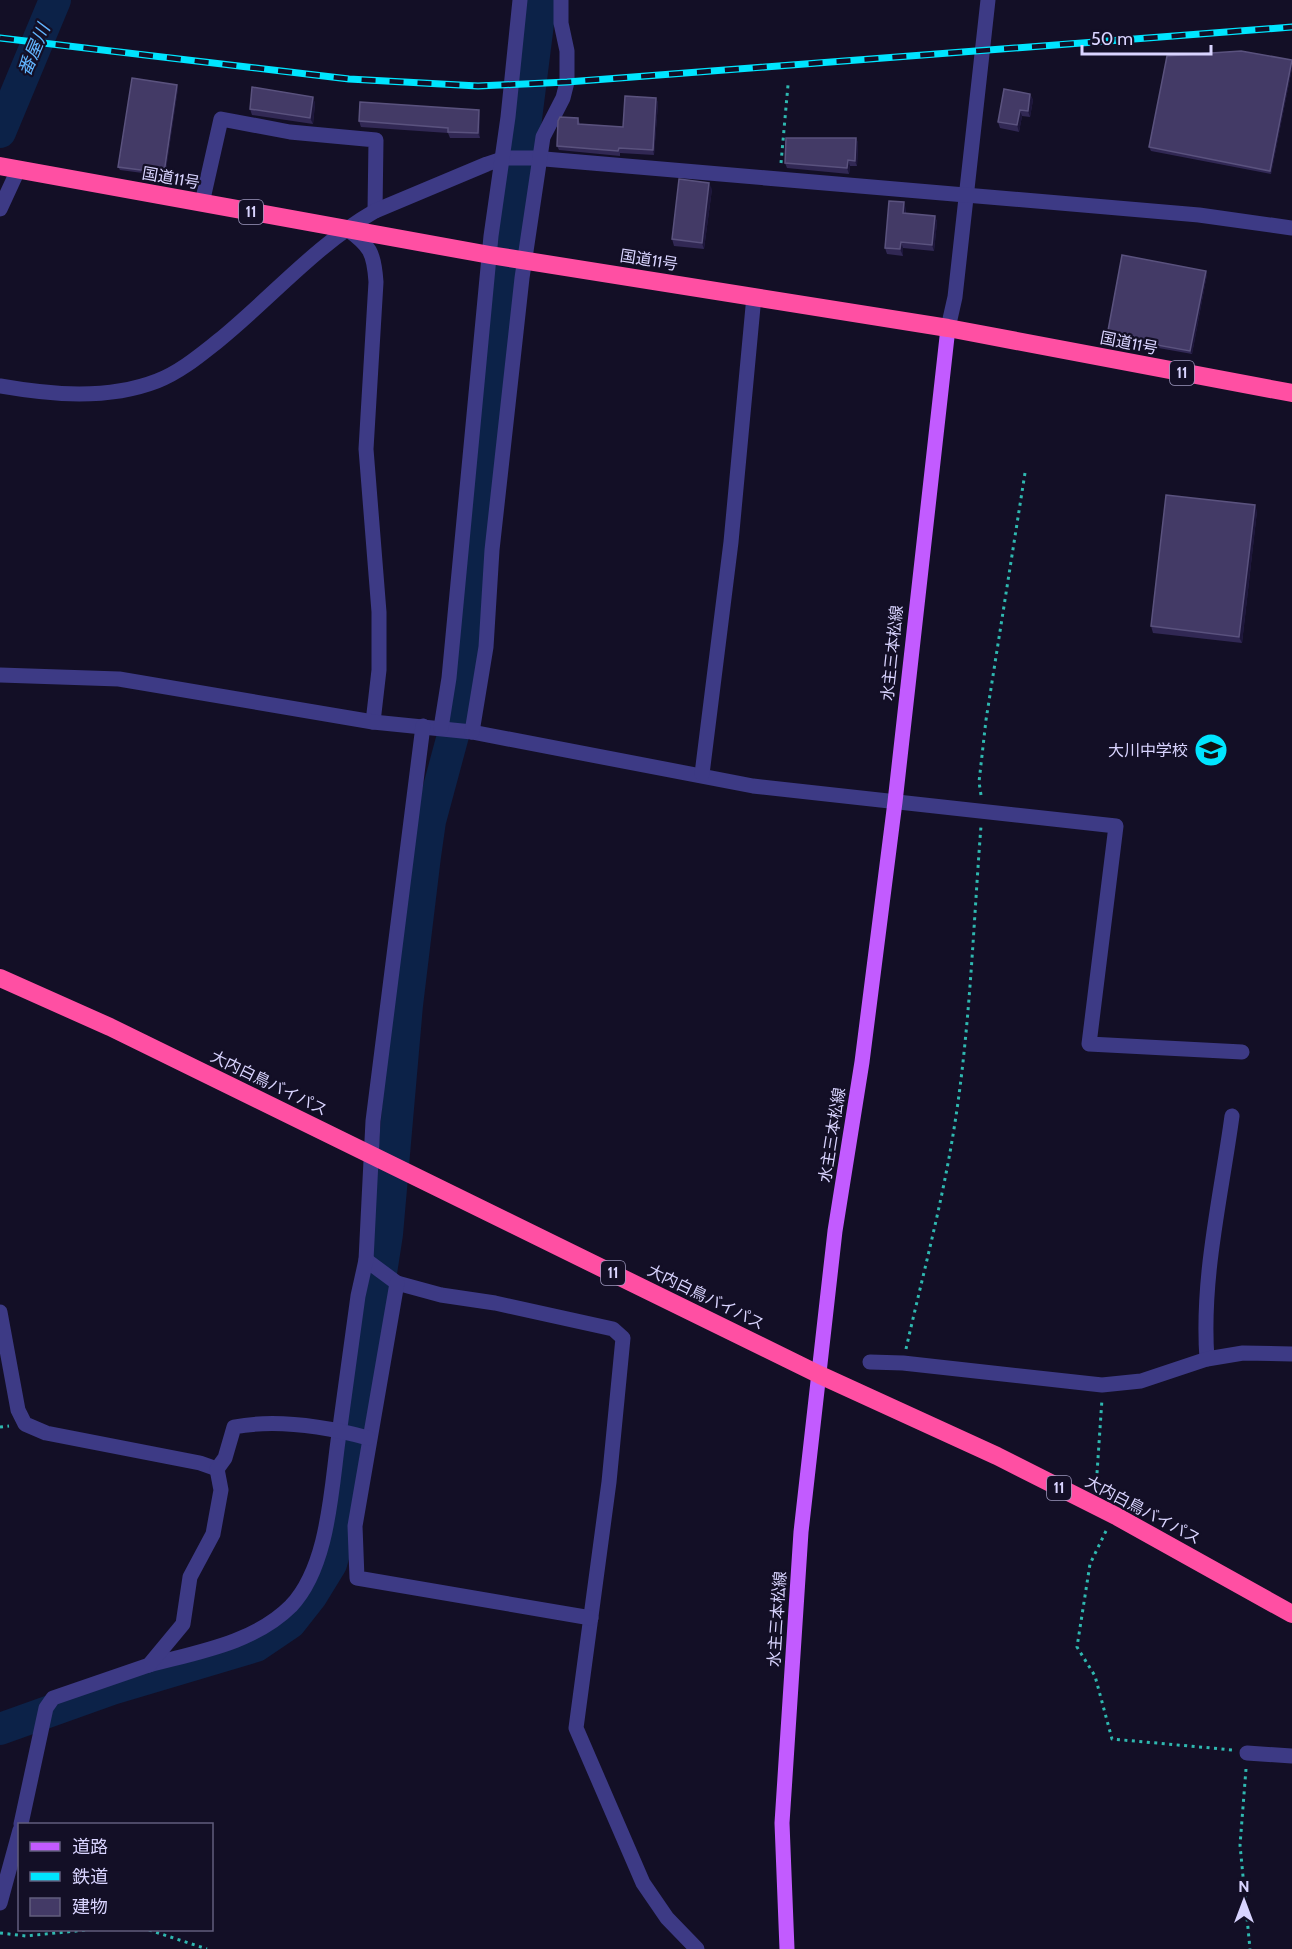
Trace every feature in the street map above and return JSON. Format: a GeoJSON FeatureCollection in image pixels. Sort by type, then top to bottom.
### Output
{"type":"FeatureCollection","features":[{"type":"Feature","properties":{"kind":"highway","name":"国道11号"},"geometry":{"type":"LineString","coordinates":[[8,168],[493,255],[948,328],[1292,393]]}},
{"type":"Feature","properties":{"kind":"highway","name":"大内白鳥バイパス"},"geometry":{"type":"LineString","coordinates":[[0,978],[110,1027],[820,1375],[997,1456],[1116,1516],[1292,1614]]}},
{"type":"Feature","properties":{"kind":"main road","name":"水主三本松線"},"geometry":{"type":"LineString","coordinates":[[787,1949],[782,1823],[801,1532],[835,1231],[862,1062],[895,802],[948,328]]}},
{"type":"Feature","properties":{"kind":"street"},"geometry":{"type":"LineString","coordinates":[[443,728],[520,0]]}},
{"type":"Feature","properties":{"kind":"street"},"geometry":{"type":"LineString","coordinates":[[470,732],[486,647],[492,550],[523,260],[537,159],[543,137],[563,98],[567,82],[567,51],[561,23],[561,0]]}},
{"type":"Feature","properties":{"kind":"street"},"geometry":{"type":"LineString","coordinates":[[948,328],[955,297],[988,0]]}},
{"type":"Feature","properties":{"kind":"street"},"geometry":{"type":"LineString","coordinates":[[202,203],[221,119],[290,132],[376,140],[375,211]]}},
{"type":"Feature","properties":{"kind":"street"},"geometry":{"type":"LineString","coordinates":[[0,386],[39,393],[110,392],[157,381],[193,361],[210,348],[326,244],[375,211],[503,159],[537,159],[1199,215],[1292,228]]}},
{"type":"Feature","properties":{"kind":"street"},"geometry":{"type":"LineString","coordinates":[[0,208],[8,168]]}},
{"type":"Feature","properties":{"kind":"street"},"geometry":{"type":"LineString","coordinates":[[347,229],[368,244],[374,262],[376,282],[366,449],[379,612],[379,670],[373,722]]}},
{"type":"Feature","properties":{"kind":"street"},"geometry":{"type":"LineString","coordinates":[[702,774],[710,728],[731,542],[754,296]]}},
{"type":"Feature","properties":{"kind":"street"},"geometry":{"type":"LineString","coordinates":[[0,675],[119,679],[373,722],[470,732],[702,774],[753,786],[1116,826],[1089,1044],[1242,1052]]}},
{"type":"Feature","properties":{"kind":"street"},"geometry":{"type":"LineString","coordinates":[[21,1823],[46,1708],[53,1698],[149,1665],[226,1644],[267,1625],[292,1605],[311,1574],[325,1533],[342,1432],[358,1296],[368,1262],[376,1156],[373,1121],[423,726]]}},
{"type":"Feature","properties":{"kind":"street"},"geometry":{"type":"LineString","coordinates":[[1207,1359],[1204,1322],[1208,1278],[1232,1116]]}},
{"type":"Feature","properties":{"kind":"street"},"geometry":{"type":"LineString","coordinates":[[368,1262],[395,1281],[441,1295],[495,1303],[613,1329],[623,1338],[609,1482],[576,1728],[643,1883],[667,1918],[697,1949]]}},
{"type":"Feature","properties":{"kind":"street"},"geometry":{"type":"LineString","coordinates":[[395,1281],[366,1437],[355,1526],[357,1578],[591,1618]]}},
{"type":"Feature","properties":{"kind":"street"},"geometry":{"type":"LineString","coordinates":[[0,1312],[18,1410],[25,1424],[46,1433],[217,1469]]}},
{"type":"Feature","properties":{"kind":"street"},"geometry":{"type":"LineString","coordinates":[[870,1362],[903,1363],[1102,1385],[1141,1381],[1207,1359],[1243,1353],[1292,1354]]}},
{"type":"Feature","properties":{"kind":"street"},"geometry":{"type":"LineString","coordinates":[[149,1665],[183,1624],[190,1577],[213,1534],[221,1490],[217,1469],[225,1458],[234,1426],[256,1422],[366,1437]]}},
{"type":"Feature","properties":{"kind":"street"},"geometry":{"type":"LineString","coordinates":[[1247,1753],[1292,1756]]}},
{"type":"Feature","properties":{"kind":"street"},"geometry":{"type":"LineString","coordinates":[[0,1903],[18,1837]]}},
{"type":"Feature","properties":{"kind":"path"},"geometry":{"type":"LineString","coordinates":[[780,171],[788,85]]}},
{"type":"Feature","properties":{"kind":"path"},"geometry":{"type":"LineString","coordinates":[[903,1363],[936,1229],[954,1132],[965,1036],[982,810],[979,782],[986,720],[1025,473]]}},
{"type":"Feature","properties":{"kind":"path"},"geometry":{"type":"LineString","coordinates":[[1093,1505],[1099,1457],[1102,1385]]}},
{"type":"Feature","properties":{"kind":"path"},"geometry":{"type":"LineString","coordinates":[[1116,1516],[1090,1563],[1077,1647],[1095,1676],[1112,1739],[1247,1753],[1240,1845],[1250,1949]]}},
{"type":"Feature","properties":{"kind":"path"},"geometry":{"type":"LineString","coordinates":[[0,1934],[26,1936],[69,1931]]}},
{"type":"Feature","properties":{"kind":"path"},"geometry":{"type":"LineString","coordinates":[[155,1931],[207,1949]]}},
{"type":"Feature","properties":{"kind":"building"},"geometry":{"type":"Polygon","coordinates":[[[1241,51],[1292,60],[1270,171],[1149,147],[1167,56],[1241,51]]]}},
{"type":"Feature","properties":{"kind":"building"},"geometry":{"type":"Polygon","coordinates":[[[132,78],[177,85],[164,173],[118,167],[132,78]]]}},
{"type":"Feature","properties":{"kind":"building"},"geometry":{"type":"Polygon","coordinates":[[[252,87],[313,97],[310,118],[250,109],[252,87]]]}},
{"type":"Feature","properties":{"kind":"building"},"geometry":{"type":"Polygon","coordinates":[[[1004,89],[1030,94],[1028,111],[1020,110],[1017,125],[998,122],[1004,89]]]}},
{"type":"Feature","properties":{"kind":"building"},"geometry":{"type":"Polygon","coordinates":[[[625,96],[656,98],[653,150],[619,148],[618,151],[557,146],[560,117],[578,118],[578,124],[623,127],[625,96]]]}},
{"type":"Feature","properties":{"kind":"building"},"geometry":{"type":"Polygon","coordinates":[[[360,102],[479,110],[478,133],[448,132],[448,128],[359,121],[360,102]]]}},
{"type":"Feature","properties":{"kind":"building"},"geometry":{"type":"Polygon","coordinates":[[[786,138],[856,138],[855,161],[848,160],[847,168],[785,163],[786,138]]]}},
{"type":"Feature","properties":{"kind":"building"},"geometry":{"type":"Polygon","coordinates":[[[679,179],[709,183],[702,243],[672,239],[679,179]]]}},
{"type":"Feature","properties":{"kind":"building"},"geometry":{"type":"Polygon","coordinates":[[[889,201],[904,202],[903,213],[935,216],[932,245],[901,242],[900,249],[885,248],[889,201]]]}},
{"type":"Feature","properties":{"kind":"building"},"geometry":{"type":"Polygon","coordinates":[[[1122,255],[1206,271],[1190,351],[1107,336],[1122,255]]]}},
{"type":"Feature","properties":{"kind":"building"},"geometry":{"type":"Polygon","coordinates":[[[1166,495],[1255,505],[1239,637],[1151,626],[1166,495]]]}},
{"type":"Feature","properties":{"kind":"waterway","name":"番屋川"},"geometry":{"type":"LineString","coordinates":[[0,132],[55,0]]}},
{"type":"Feature","properties":{"kind":"waterway"},"geometry":{"type":"LineString","coordinates":[[0,1729],[112,1689],[256,1646],[290,1623],[312,1595],[331,1564],[342,1525],[387,1234],[407,1005],[430,821],[459,713],[505,285],[541,0]]}},
{"type":"Feature","properties":{"kind":"railway"},"geometry":{"type":"LineString","coordinates":[[0,38],[349,79],[478,86],[567,82],[1292,27]]}},
{"type":"Feature","properties":{"kind":"place","name":"大川中学校"},"geometry":{"type":"Point","coordinates":[1211,750]}}]}
